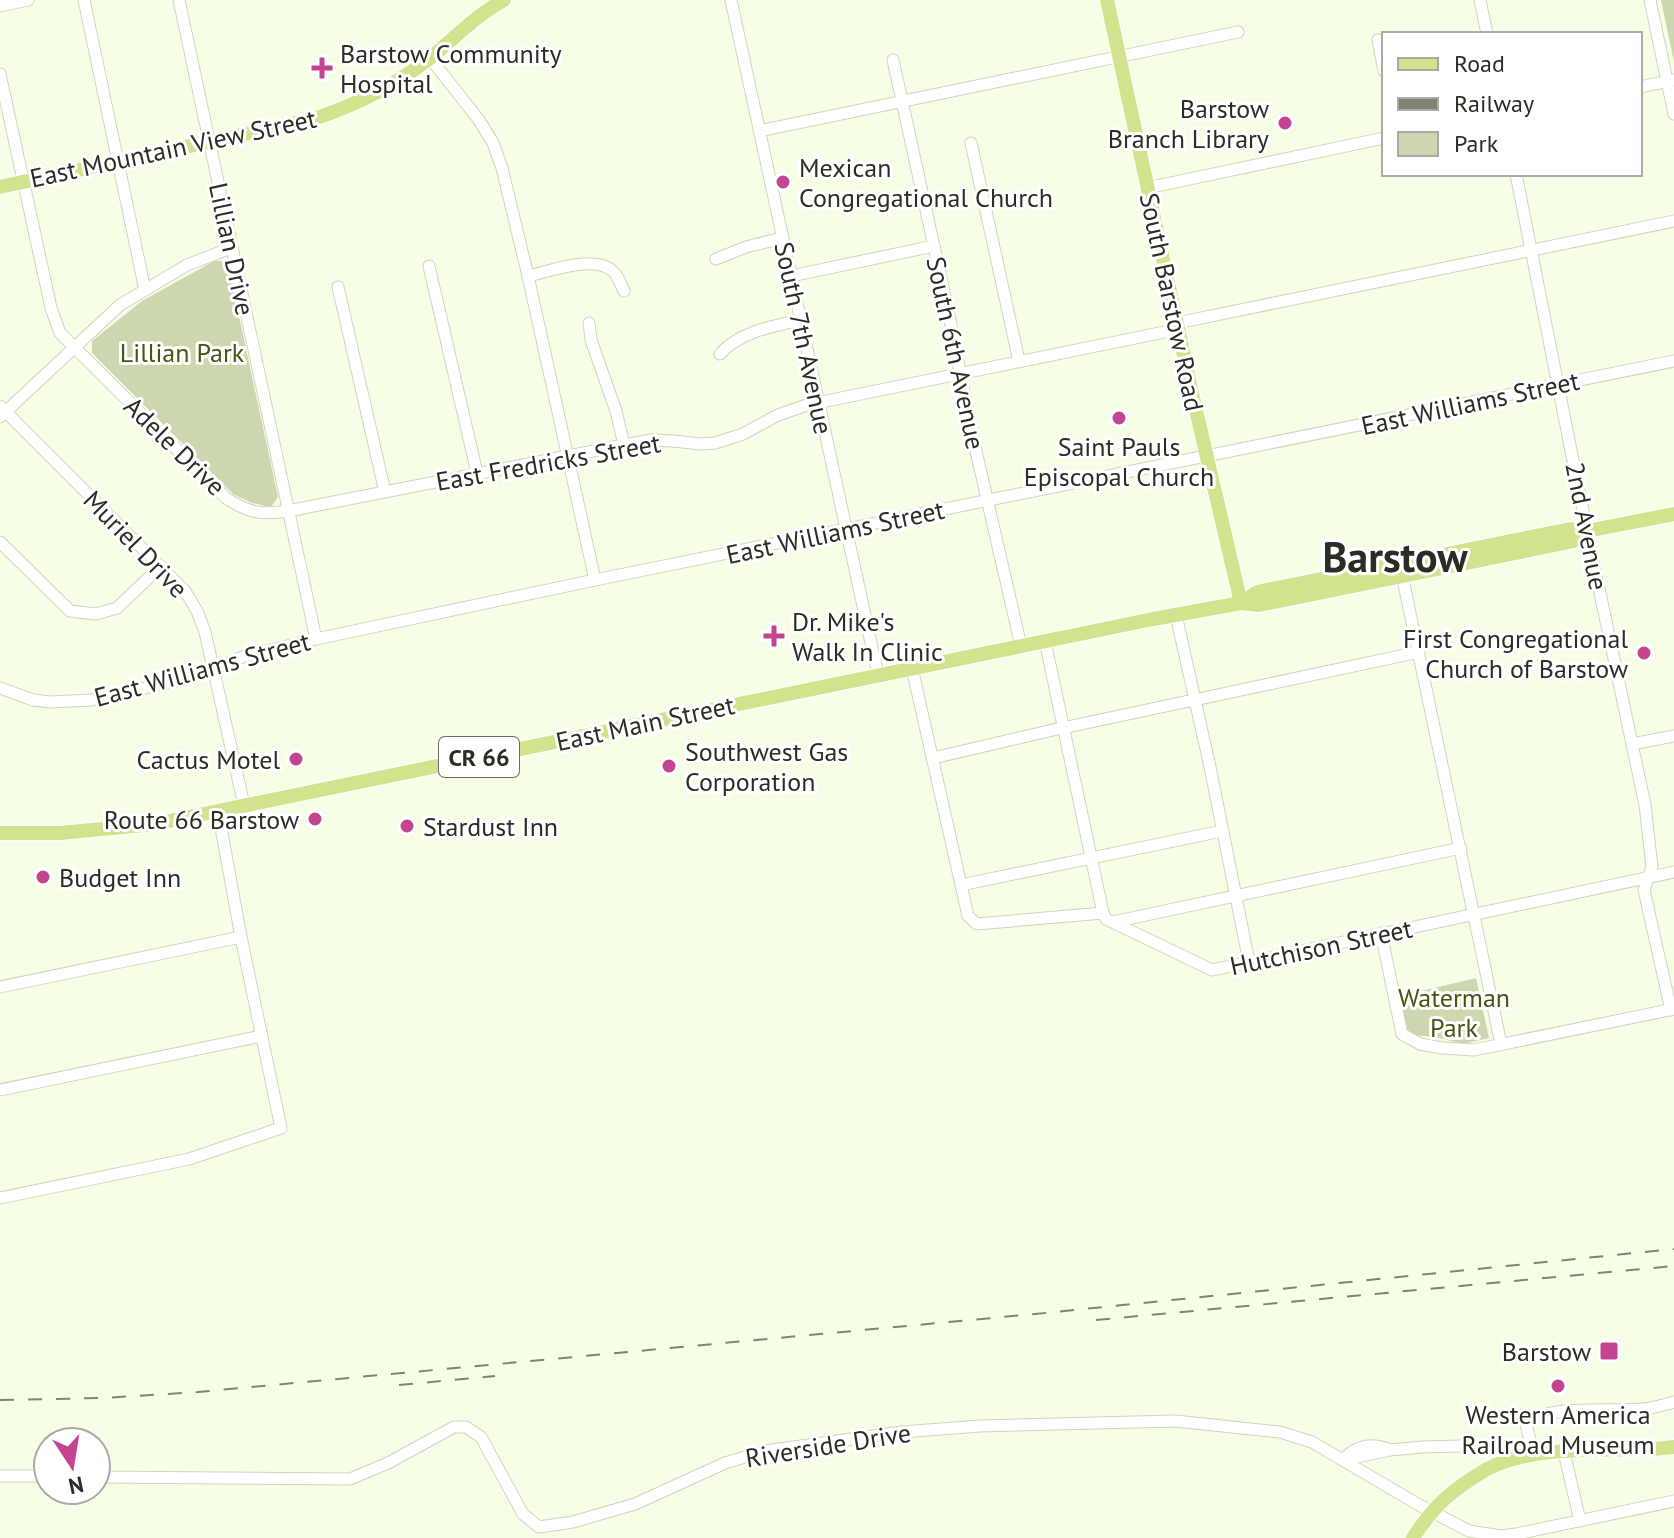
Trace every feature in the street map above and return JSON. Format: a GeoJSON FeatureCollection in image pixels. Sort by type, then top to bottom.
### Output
{"type":"FeatureCollection","features":[{"type":"Feature","properties":{"kind":"main road","name":"East Mountain View Street"},"geometry":{"type":"LineString","coordinates":[[0,187],[314,119],[342,109],[384,89],[430,58],[491,7],[504,0]]}},
{"type":"Feature","properties":{"kind":"main road","name":"South Barstow Road"},"geometry":{"type":"LineString","coordinates":[[1107,0],[1241,603]]}},
{"type":"Feature","properties":{"kind":"main road","name":"East Main Street"},"geometry":{"type":"LineString","coordinates":[[1241,603],[1257,592],[1571,529],[1587,531],[1674,514]]}},
{"type":"Feature","properties":{"kind":"main road","name":"East Main Street"},"geometry":{"type":"LineString","coordinates":[[0,833],[47,834],[155,824],[1045,641],[1241,603],[1259,605],[1574,541],[1587,531]]}},
{"type":"Feature","properties":{"kind":"main road"},"geometry":{"type":"LineString","coordinates":[[1413,1538],[1447,1495],[1493,1466],[1533,1454],[1674,1447]]}},
{"type":"Feature","properties":{"kind":"street"},"geometry":{"type":"LineString","coordinates":[[0,6],[28,0]]}},
{"type":"Feature","properties":{"kind":"street"},"geometry":{"type":"LineString","coordinates":[[84,0],[145,290]]}},
{"type":"Feature","properties":{"kind":"street","name":"Lillian Drive"},"geometry":{"type":"LineString","coordinates":[[179,0],[316,639]]}},
{"type":"Feature","properties":{"kind":"street","name":"South 7th Avenue"},"geometry":{"type":"LineString","coordinates":[[731,0],[878,675]]}},
{"type":"Feature","properties":{"kind":"street"},"geometry":{"type":"LineString","coordinates":[[1480,0],[1487,32]]}},
{"type":"Feature","properties":{"kind":"street"},"geometry":{"type":"LineString","coordinates":[[1650,0],[1671,80],[1674,114]]}},
{"type":"Feature","properties":{"kind":"street"},"geometry":{"type":"LineString","coordinates":[[759,131],[1238,32]]}},
{"type":"Feature","properties":{"kind":"street"},"geometry":{"type":"LineString","coordinates":[[1378,40],[1382,61]]}},
{"type":"Feature","properties":{"kind":"street"},"geometry":{"type":"LineString","coordinates":[[430,58],[479,120],[493,143],[510,196],[595,580]]}},
{"type":"Feature","properties":{"kind":"street","name":"South 6th Avenue"},"geometry":{"type":"LineString","coordinates":[[893,60],[1021,646]]}},
{"type":"Feature","properties":{"kind":"street","name":"Adele Drive"},"geometry":{"type":"LineString","coordinates":[[0,74],[51,308],[60,333],[226,498],[246,510],[264,514],[288,511]]}},
{"type":"Feature","properties":{"kind":"street"},"geometry":{"type":"LineString","coordinates":[[1642,87],[1671,80]]}},
{"type":"Feature","properties":{"kind":"street"},"geometry":{"type":"LineString","coordinates":[[1147,188],[1382,138]]}},
{"type":"Feature","properties":{"kind":"street"},"geometry":{"type":"LineString","coordinates":[[971,143],[1019,361]]}},
{"type":"Feature","properties":{"kind":"street","name":"2nd Avenue"},"geometry":{"type":"LineString","coordinates":[[1516,176],[1645,805],[1652,867],[1644,890],[1672,1009]]}},
{"type":"Feature","properties":{"kind":"street","name":"East Fredricks Street"},"geometry":{"type":"LineString","coordinates":[[288,511],[651,440],[715,443],[756,428],[778,415],[818,403],[1674,221]]}},
{"type":"Feature","properties":{"kind":"street"},"geometry":{"type":"LineString","coordinates":[[716,259],[782,238]]}},
{"type":"Feature","properties":{"kind":"street"},"geometry":{"type":"LineString","coordinates":[[791,276],[934,246]]}},
{"type":"Feature","properties":{"kind":"street"},"geometry":{"type":"LineString","coordinates":[[2,412],[120,305],[187,265],[231,248]]}},
{"type":"Feature","properties":{"kind":"street"},"geometry":{"type":"LineString","coordinates":[[528,276],[583,264],[599,264],[618,276],[624,291]]}},
{"type":"Feature","properties":{"kind":"street"},"geometry":{"type":"LineString","coordinates":[[429,266],[477,473]]}},
{"type":"Feature","properties":{"kind":"street"},"geometry":{"type":"LineString","coordinates":[[338,287],[385,492]]}},
{"type":"Feature","properties":{"kind":"street"},"geometry":{"type":"LineString","coordinates":[[720,354],[726,347],[758,331],[800,320]]}},
{"type":"Feature","properties":{"kind":"street"},"geometry":{"type":"LineString","coordinates":[[589,323],[591,340],[616,411],[624,445]]}},
{"type":"Feature","properties":{"kind":"street","name":"East Williams Street"},"geometry":{"type":"LineString","coordinates":[[0,688],[33,700],[91,700],[194,677],[254,653],[316,639],[1674,361]]}},
{"type":"Feature","properties":{"kind":"street","name":"Muriel Drive"},"geometry":{"type":"LineString","coordinates":[[2,412],[185,591],[205,632],[244,805]]}},
{"type":"Feature","properties":{"kind":"street"},"geometry":{"type":"LineString","coordinates":[[0,542],[70,611],[96,614],[117,608],[161,566]]}},
{"type":"Feature","properties":{"kind":"street"},"geometry":{"type":"LineString","coordinates":[[1402,575],[1501,1044]]}},
{"type":"Feature","properties":{"kind":"street"},"geometry":{"type":"LineString","coordinates":[[1176,615],[1249,962]]}},
{"type":"Feature","properties":{"kind":"street"},"geometry":{"type":"LineString","coordinates":[[912,668],[968,916],[977,924],[1103,913],[1045,641]]}},
{"type":"Feature","properties":{"kind":"street"},"geometry":{"type":"LineString","coordinates":[[933,758],[1419,652]]}},
{"type":"Feature","properties":{"kind":"street"},"geometry":{"type":"LineString","coordinates":[[1632,744],[1674,736]]}},
{"type":"Feature","properties":{"kind":"street"},"geometry":{"type":"LineString","coordinates":[[0,1198],[189,1159],[281,1128],[218,811]]}},
{"type":"Feature","properties":{"kind":"street"},"geometry":{"type":"LineString","coordinates":[[961,885],[1222,831]]}},
{"type":"Feature","properties":{"kind":"street"},"geometry":{"type":"LineString","coordinates":[[1113,922],[1461,848]]}},
{"type":"Feature","properties":{"kind":"street","name":"Hutchison Street"},"geometry":{"type":"LineString","coordinates":[[1103,913],[1106,919],[1212,970],[1674,872]]}},
{"type":"Feature","properties":{"kind":"street"},"geometry":{"type":"LineString","coordinates":[[1381,933],[1402,1034],[1420,1044],[1474,1050],[1672,1009]]}},
{"type":"Feature","properties":{"kind":"street"},"geometry":{"type":"LineString","coordinates":[[0,987],[241,937]]}},
{"type":"Feature","properties":{"kind":"street"},"geometry":{"type":"LineString","coordinates":[[0,1090],[262,1036]]}},
{"type":"Feature","properties":{"kind":"street"},"geometry":{"type":"LineString","coordinates":[[1533,1454],[1526,1423],[1533,1418],[1551,1413],[1645,1409],[1674,1402]]}},
{"type":"Feature","properties":{"kind":"street","name":"Riverside Drive"},"geometry":{"type":"LineString","coordinates":[[112,1477],[350,1479],[388,1463],[454,1427],[466,1427],[481,1437],[523,1514],[539,1527],[573,1522],[623,1508],[725,1463],[765,1451],[902,1432],[980,1426],[1175,1421],[1298,1436],[1342,1460]]}},
{"type":"Feature","properties":{"kind":"street"},"geometry":{"type":"LineString","coordinates":[[1493,1466],[1495,1445],[1390,1450],[1377,1445],[1352,1451],[1342,1460],[1469,1531],[1501,1536],[1674,1501]]}},
{"type":"Feature","properties":{"kind":"street"},"geometry":{"type":"LineString","coordinates":[[1564,1452],[1580,1521]]}},
{"type":"Feature","properties":{"kind":"street"},"geometry":{"type":"LineString","coordinates":[[0,1476],[32,1476]]}},
{"type":"Feature","properties":{"kind":"green space"},"geometry":{"type":"Polygon","coordinates":[[[1661,0],[1674,0],[1674,62],[1661,0]]]}},
{"type":"Feature","properties":{"kind":"green space","name":"Lillian Park"},"geometry":{"type":"Polygon","coordinates":[[[214,261],[223,261],[228,265],[278,497],[271,507],[233,494],[92,353],[92,341],[142,301],[214,261]]]}},
{"type":"Feature","properties":{"kind":"green space","name":"Waterman Park"},"geometry":{"type":"Polygon","coordinates":[[[1476,978],[1489,1038],[1463,1044],[1415,1035],[1405,1028],[1400,996],[1476,978]]]}},
{"type":"Feature","properties":{"kind":"railway"},"geometry":{"type":"LineString","coordinates":[[0,1400],[198,1392],[1035,1314],[1674,1249]]}},
{"type":"Feature","properties":{"kind":"railway"},"geometry":{"type":"LineString","coordinates":[[1096,1320],[1674,1266]]}},
{"type":"Feature","properties":{"kind":"railway"},"geometry":{"type":"LineString","coordinates":[[399,1385],[495,1376]]}},
{"type":"Feature","properties":{"kind":"place","name":"Barstow Community Hospital"},"geometry":{"type":"Point","coordinates":[322,68]}},
{"type":"Feature","properties":{"kind":"place","name":"Barstow Branch Library"},"geometry":{"type":"Point","coordinates":[1285,123]}},
{"type":"Feature","properties":{"kind":"place","name":"Mexican Congregational Church"},"geometry":{"type":"Point","coordinates":[783,182]}},
{"type":"Feature","properties":{"kind":"place","name":"Saint Pauls Episcopal Church"},"geometry":{"type":"Point","coordinates":[1119,418]}},
{"type":"Feature","properties":{"kind":"place","name":"Dr. Mike's Walk In Clinic"},"geometry":{"type":"Point","coordinates":[774,636]}},
{"type":"Feature","properties":{"kind":"place","name":"First Congregational Church of Barstow"},"geometry":{"type":"Point","coordinates":[1644,653]}},
{"type":"Feature","properties":{"kind":"place","name":"Cactus Motel"},"geometry":{"type":"Point","coordinates":[296,759]}},
{"type":"Feature","properties":{"kind":"place","name":"Southwest Gas Corporation"},"geometry":{"type":"Point","coordinates":[669,766]}},
{"type":"Feature","properties":{"kind":"place","name":"Route 66 Barstow"},"geometry":{"type":"Point","coordinates":[315,819]}},
{"type":"Feature","properties":{"kind":"place","name":"Stardust Inn"},"geometry":{"type":"Point","coordinates":[407,826]}},
{"type":"Feature","properties":{"kind":"place","name":"Budget Inn"},"geometry":{"type":"Point","coordinates":[43,877]}},
{"type":"Feature","properties":{"kind":"place","name":"Barstow"},"geometry":{"type":"Point","coordinates":[1609,1351]}},
{"type":"Feature","properties":{"kind":"place","name":"Western America Railroad Museum"},"geometry":{"type":"Point","coordinates":[1558,1386]}},
{"type":"Feature","properties":{"kind":"district","name":"Barstow"},"geometry":{"type":"Point","coordinates":[1395,556]}}]}
